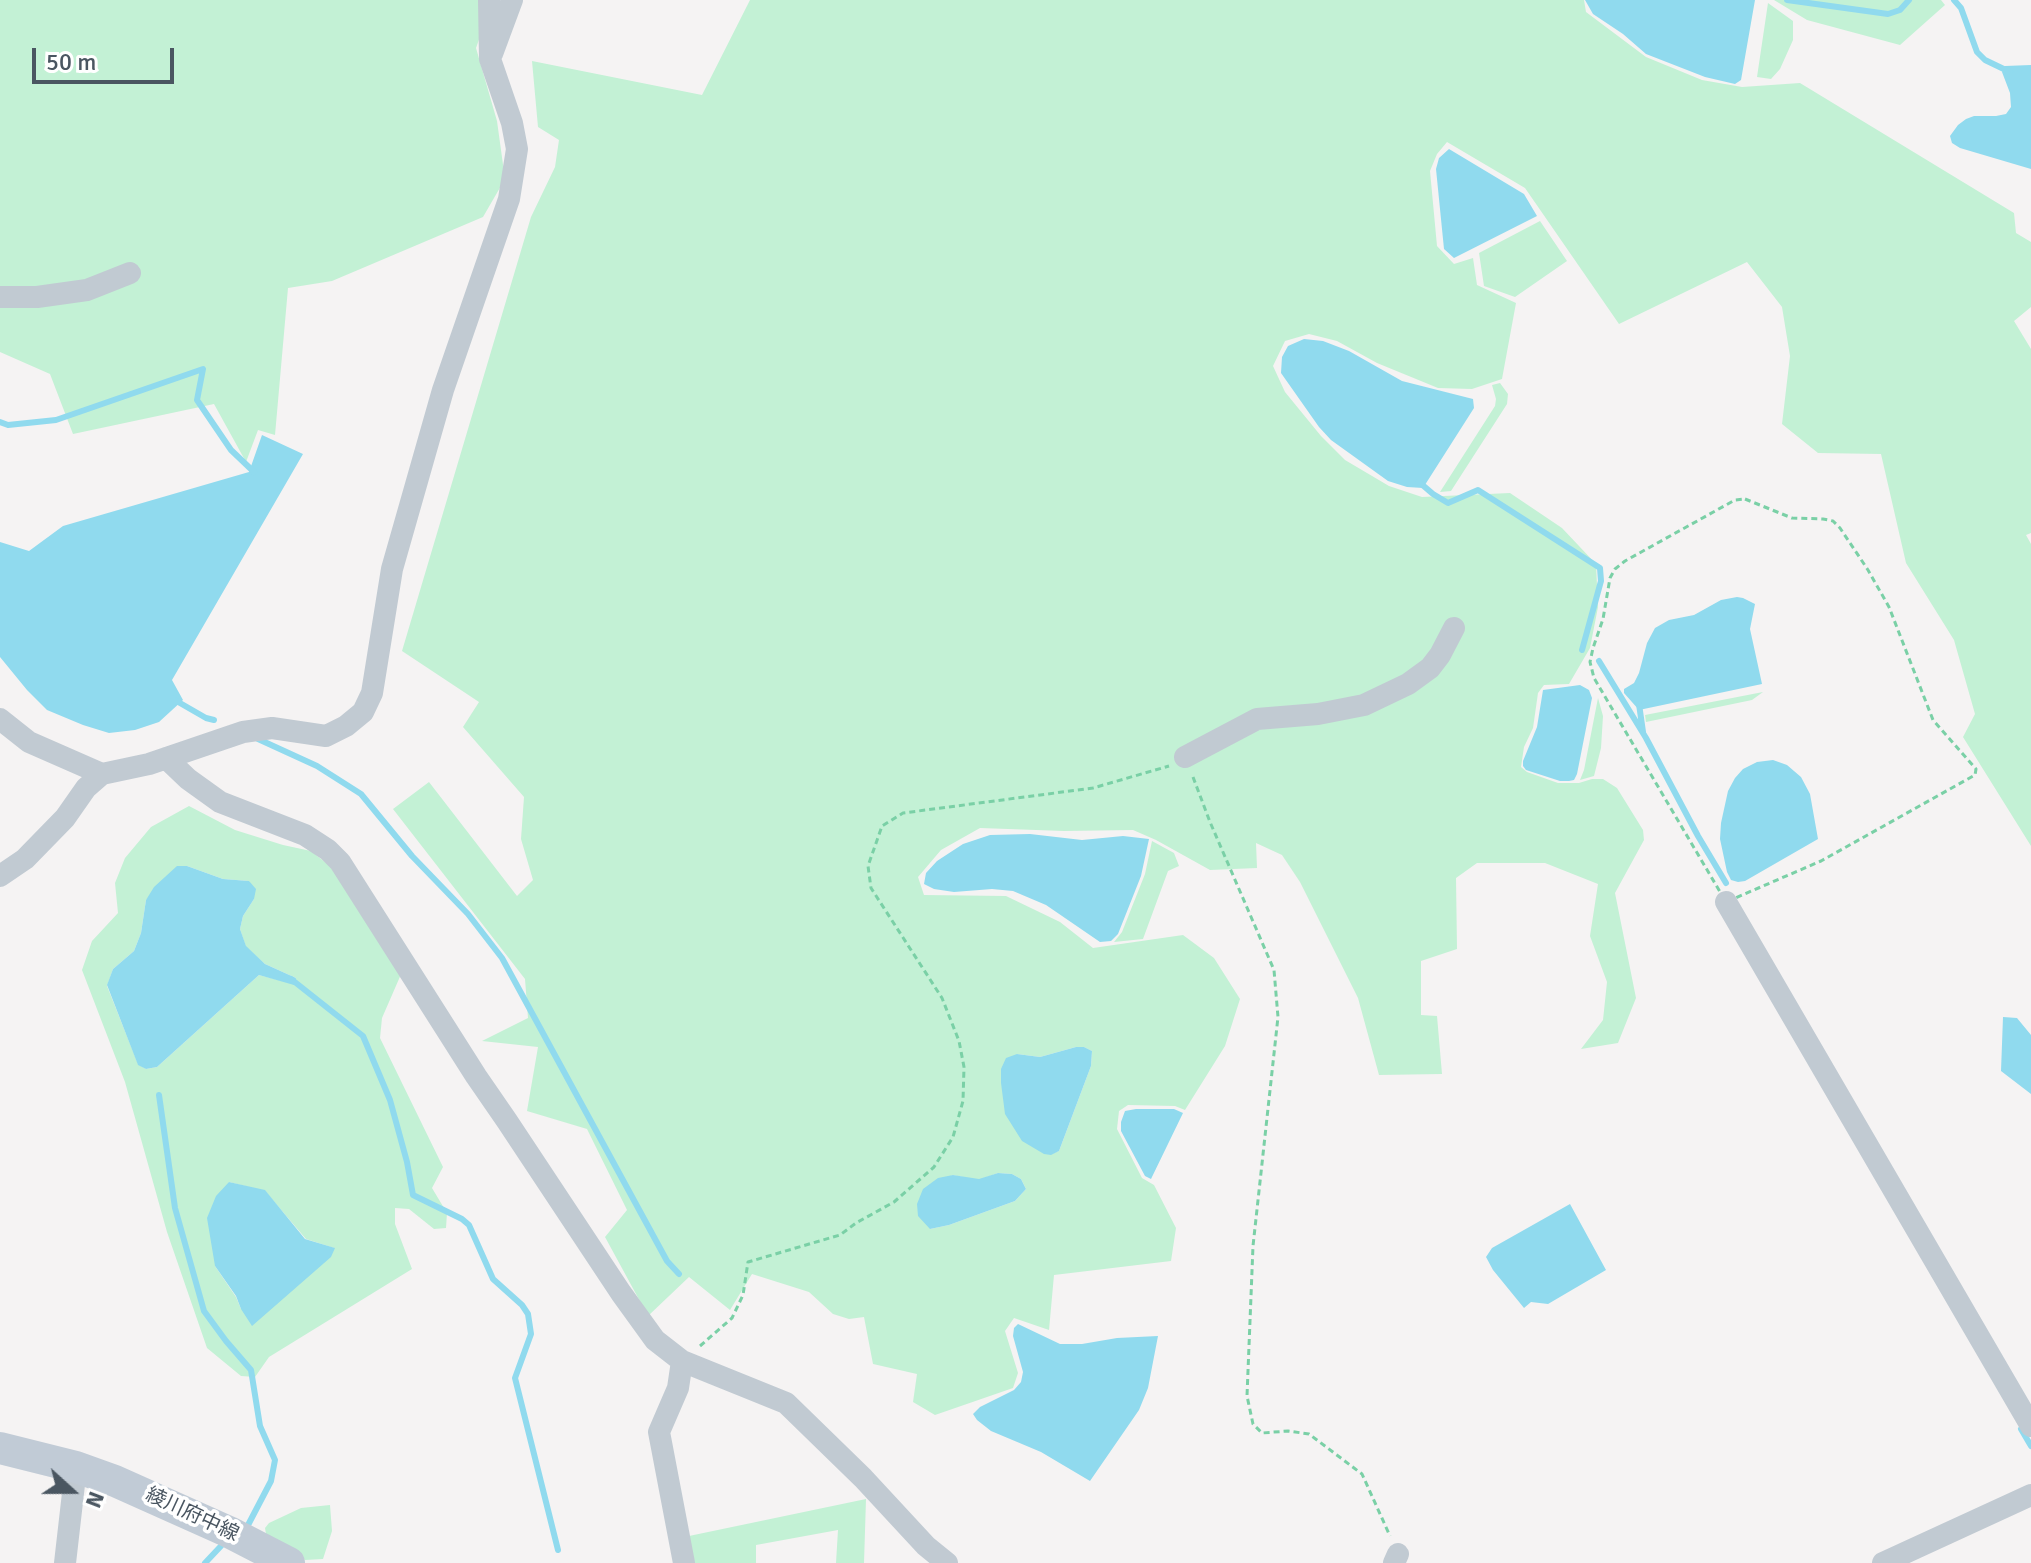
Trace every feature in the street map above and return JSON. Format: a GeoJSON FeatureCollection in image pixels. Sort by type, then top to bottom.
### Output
{"type":"FeatureCollection","features":[{"type":"Feature","properties":{"kind":"main road","name":"綾川府中線"},"geometry":{"type":"LineString","coordinates":[[0,1448],[76,1467],[171,1505],[289,1563]]}},
{"type":"Feature","properties":{"kind":"street"},"geometry":{"type":"LineString","coordinates":[[0,876],[25,859],[65,818],[86,788],[102,774],[149,764],[243,732],[272,728],[326,736],[346,726],[363,712],[372,693],[392,569],[443,390],[509,199],[517,149],[512,123],[490,59],[489,0]]}},
{"type":"Feature","properties":{"kind":"street"},"geometry":{"type":"LineString","coordinates":[[490,59],[512,0]]}},
{"type":"Feature","properties":{"kind":"street"},"geometry":{"type":"LineString","coordinates":[[0,297],[37,297],[87,290],[130,273]]}},
{"type":"Feature","properties":{"kind":"street"},"geometry":{"type":"LineString","coordinates":[[1185,757],[1257,719],[1318,714],[1364,705],[1408,684],[1430,668],[1454,628]]}},
{"type":"Feature","properties":{"kind":"street"},"geometry":{"type":"LineString","coordinates":[[0,719],[29,742],[102,774]]}},
{"type":"Feature","properties":{"kind":"street"},"geometry":{"type":"LineString","coordinates":[[166,758],[220,802],[305,835],[340,862],[476,1076],[655,1340],[682,1361],[786,1403],[863,1478],[926,1546],[947,1563]]}},
{"type":"Feature","properties":{"kind":"street"},"geometry":{"type":"LineString","coordinates":[[1726,902],[2031,1426]]}},
{"type":"Feature","properties":{"kind":"street"},"geometry":{"type":"LineString","coordinates":[[682,1361],[678,1388],[659,1432],[684,1563]]}},
{"type":"Feature","properties":{"kind":"street"},"geometry":{"type":"LineString","coordinates":[[65,1563],[76,1467]]}},
{"type":"Feature","properties":{"kind":"street"},"geometry":{"type":"LineString","coordinates":[[1883,1563],[2031,1495]]}},
{"type":"Feature","properties":{"kind":"path"},"geometry":{"type":"LineString","coordinates":[[1745,499],[1792,518],[1833,521],[1840,528],[1889,607],[1933,720],[1976,769],[1975,775],[1821,861],[1726,902],[1594,678],[1590,662],[1603,619],[1610,578],[1615,569],[1735,500],[1745,499]]}},
{"type":"Feature","properties":{"kind":"path"},"geometry":{"type":"LineString","coordinates":[[682,1361],[732,1318],[743,1295],[748,1262],[840,1235],[894,1202],[934,1167],[953,1137],[963,1101],[964,1067],[959,1041],[942,998],[871,888],[868,866],[882,826],[903,813],[1093,788],[1167,767],[1185,757],[1274,970],[1278,1017],[1253,1246],[1247,1396],[1253,1424],[1262,1433],[1288,1431],[1309,1434],[1362,1474],[1396,1558]]}},
{"type":"Feature","properties":{"kind":"green space"},"geometry":{"type":"Polygon","coordinates":[[[0,0],[493,0],[476,48],[497,121],[505,179],[483,217],[332,281],[288,288],[275,435],[258,430],[246,462],[214,404],[73,434],[50,374],[0,352],[0,0]]]}},
{"type":"Feature","properties":{"kind":"green space"},"geometry":{"type":"Polygon","coordinates":[[[750,0],[1584,0],[1586,12],[1646,57],[1702,80],[1742,87],[1800,83],[2014,213],[2016,233],[2031,242],[2031,307],[2014,321],[2031,349],[2031,533],[2026,535],[2031,544],[2031,846],[1963,737],[1975,714],[1954,640],[1906,563],[1881,454],[1818,453],[1782,424],[1790,356],[1782,307],[1747,262],[1619,324],[1525,188],[1447,142],[1437,154],[1430,171],[1437,246],[1454,264],[1473,258],[1477,285],[1516,303],[1502,379],[1472,389],[1438,388],[1377,363],[1337,341],[1309,334],[1285,341],[1273,366],[1285,392],[1345,460],[1389,486],[1422,497],[1510,493],[1562,528],[1596,564],[1598,607],[1590,648],[1569,684],[1544,685],[1538,693],[1533,728],[1524,747],[1521,767],[1558,783],[1603,779],[1617,788],[1643,830],[1644,840],[1615,893],[1636,998],[1618,1043],[1581,1049],[1603,1020],[1607,982],[1590,936],[1598,884],[1545,863],[1477,863],[1456,878],[1457,949],[1421,961],[1421,1015],[1437,1016],[1442,1074],[1379,1075],[1358,998],[1300,882],[1282,855],[1256,843],[1257,868],[1210,870],[1133,830],[980,828],[941,850],[918,877],[924,895],[1006,896],[1060,922],[1093,948],[1183,935],[1214,958],[1240,999],[1225,1046],[1185,1110],[1175,1106],[1128,1105],[1119,1111],[1117,1129],[1142,1178],[1154,1185],[1176,1228],[1171,1261],[1054,1275],[1049,1330],[1014,1318],[1005,1331],[1018,1373],[1013,1388],[935,1415],[913,1402],[917,1374],[873,1364],[864,1317],[849,1319],[833,1314],[809,1292],[752,1274],[730,1310],[689,1277],[648,1316],[605,1237],[627,1210],[587,1129],[527,1111],[538,1047],[482,1041],[528,1018],[525,979],[393,809],[429,782],[517,896],[533,880],[521,839],[524,797],[463,727],[479,702],[402,651],[531,217],[555,167],[559,140],[538,127],[532,61],[702,95],[750,0]],[[1076,1047],[1040,1057],[1017,1054],[1044,1153],[1059,1151],[1091,1066],[1092,1051],[1076,1047]],[[998,1173],[979,1180],[952,1175],[930,1229],[1015,1201],[1026,1189],[1021,1179],[1012,1174],[998,1173]]]}},
{"type":"Feature","properties":{"kind":"green space"},"geometry":{"type":"Polygon","coordinates":[[[1774,0],[1941,0],[1945,5],[1900,45],[1807,20],[1774,0]]]}},
{"type":"Feature","properties":{"kind":"green space"},"geometry":{"type":"Polygon","coordinates":[[[1768,3],[1793,21],[1793,40],[1780,69],[1771,79],[1757,77],[1768,3]]]}},
{"type":"Feature","properties":{"kind":"green space"},"geometry":{"type":"Polygon","coordinates":[[[1540,221],[1567,261],[1515,297],[1484,286],[1479,253],[1540,221]]]}},
{"type":"Feature","properties":{"kind":"green space"},"geometry":{"type":"Polygon","coordinates":[[[1500,383],[1508,394],[1507,404],[1451,491],[1440,492],[1495,406],[1492,385],[1500,383]]]}},
{"type":"Feature","properties":{"kind":"green space"},"geometry":{"type":"Polygon","coordinates":[[[1763,692],[1752,700],[1646,722],[1645,715],[1763,692]]]}},
{"type":"Feature","properties":{"kind":"green space"},"geometry":{"type":"Polygon","coordinates":[[[1598,698],[1603,716],[1601,748],[1594,776],[1580,780],[1584,770],[1598,698]]]}},
{"type":"Feature","properties":{"kind":"green space"},"geometry":{"type":"Polygon","coordinates":[[[189,806],[235,830],[311,851],[330,866],[402,972],[382,1018],[380,1038],[443,1167],[432,1188],[447,1213],[446,1228],[434,1229],[409,1209],[395,1208],[395,1224],[412,1269],[269,1357],[255,1377],[241,1376],[207,1348],[167,1232],[125,1082],[82,970],[92,941],[118,913],[115,883],[125,858],[151,827],[189,806]],[[187,866],[146,900],[141,933],[134,951],[113,969],[107,986],[138,1064],[146,1069],[157,1067],[259,975],[294,984],[296,978],[265,964],[246,947],[240,929],[243,916],[254,899],[249,881],[223,879],[187,866]],[[229,1182],[215,1266],[241,1309],[334,1248],[306,1239],[265,1191],[229,1182]]]}},
{"type":"Feature","properties":{"kind":"green space"},"geometry":{"type":"Polygon","coordinates":[[[1152,841],[1174,853],[1179,866],[1168,871],[1143,939],[1114,942],[1122,932],[1145,874],[1152,841]]]}},
{"type":"Feature","properties":{"kind":"green space"},"geometry":{"type":"Polygon","coordinates":[[[866,1499],[864,1563],[836,1563],[838,1530],[756,1545],[756,1563],[694,1563],[689,1536],[866,1499]]]}},
{"type":"Feature","properties":{"kind":"green space"},"geometry":{"type":"Polygon","coordinates":[[[330,1505],[332,1531],[323,1559],[305,1560],[266,1534],[265,1528],[269,1523],[301,1508],[330,1505]]]}},
{"type":"Feature","properties":{"kind":"water"},"geometry":{"type":"Polygon","coordinates":[[[1585,0],[1755,0],[1741,80],[1735,84],[1705,77],[1646,54],[1593,14],[1585,0]]]}},
{"type":"Feature","properties":{"kind":"water"},"geometry":{"type":"Polygon","coordinates":[[[2031,65],[2031,169],[1952,143],[1950,136],[1966,119],[2006,114],[2011,107],[2010,93],[2002,72],[2005,66],[2031,65]]]}},
{"type":"Feature","properties":{"kind":"water"},"geometry":{"type":"Polygon","coordinates":[[[1449,149],[1524,194],[1537,216],[1454,258],[1444,249],[1436,169],[1439,158],[1449,149]]]}},
{"type":"Feature","properties":{"kind":"water"},"geometry":{"type":"Polygon","coordinates":[[[1304,339],[1323,341],[1349,351],[1402,381],[1473,399],[1474,408],[1423,488],[1388,481],[1331,440],[1319,427],[1281,373],[1282,357],[1288,346],[1304,339]]]}},
{"type":"Feature","properties":{"kind":"water"},"geometry":{"type":"Polygon","coordinates":[[[262,435],[303,454],[172,680],[183,700],[159,722],[135,730],[109,733],[47,710],[0,657],[0,542],[29,551],[63,526],[249,472],[262,435]]]}},
{"type":"Feature","properties":{"kind":"water"},"geometry":{"type":"Polygon","coordinates":[[[1737,597],[1755,604],[1750,629],[1762,684],[1639,710],[1624,689],[1634,683],[1655,628],[1669,620],[1694,615],[1721,600],[1737,597]]]}},
{"type":"Feature","properties":{"kind":"water"},"geometry":{"type":"Polygon","coordinates":[[[1580,685],[1589,690],[1592,698],[1574,780],[1560,781],[1526,770],[1523,761],[1537,727],[1543,690],[1580,685]]]}},
{"type":"Feature","properties":{"kind":"water"},"geometry":{"type":"Polygon","coordinates":[[[1773,760],[1787,765],[1801,777],[1810,794],[1818,839],[1745,881],[1731,880],[1720,839],[1728,791],[1743,769],[1757,762],[1773,760]]]}},
{"type":"Feature","properties":{"kind":"water"},"geometry":{"type":"Polygon","coordinates":[[[1030,834],[1082,840],[1123,836],[1149,839],[1141,876],[1118,934],[1111,941],[1100,942],[1046,905],[1013,891],[954,892],[924,884],[926,873],[937,861],[963,844],[990,835],[1030,834]]]}},
{"type":"Feature","properties":{"kind":"water"},"geometry":{"type":"Polygon","coordinates":[[[177,866],[187,866],[223,879],[249,881],[256,889],[240,929],[246,946],[265,964],[296,978],[294,985],[259,975],[157,1067],[146,1069],[138,1065],[107,985],[113,969],[134,951],[141,933],[146,900],[154,887],[177,866]]]}},
{"type":"Feature","properties":{"kind":"water"},"geometry":{"type":"Polygon","coordinates":[[[2003,1017],[2017,1018],[2031,1035],[2031,1094],[2001,1071],[2003,1017]]]}},
{"type":"Feature","properties":{"kind":"water"},"geometry":{"type":"Polygon","coordinates":[[[1076,1047],[1092,1051],[1091,1066],[1059,1151],[1044,1154],[1022,1141],[1005,1114],[1001,1069],[1006,1058],[1017,1054],[1040,1057],[1076,1047]]]}},
{"type":"Feature","properties":{"kind":"water"},"geometry":{"type":"Polygon","coordinates":[[[1174,1109],[1183,1113],[1151,1179],[1145,1176],[1121,1131],[1125,1111],[1174,1109]]]}},
{"type":"Feature","properties":{"kind":"water"},"geometry":{"type":"Polygon","coordinates":[[[998,1173],[1012,1174],[1021,1179],[1026,1189],[1015,1201],[930,1229],[918,1216],[917,1204],[923,1189],[938,1178],[953,1175],[979,1179],[998,1173]]]}},
{"type":"Feature","properties":{"kind":"water"},"geometry":{"type":"Polygon","coordinates":[[[229,1182],[265,1190],[305,1239],[335,1248],[331,1257],[252,1326],[215,1266],[207,1218],[216,1196],[229,1182]]]}},
{"type":"Feature","properties":{"kind":"water"},"geometry":{"type":"Polygon","coordinates":[[[1570,1204],[1606,1270],[1548,1304],[1531,1302],[1524,1308],[1486,1257],[1492,1248],[1570,1204]]]}},
{"type":"Feature","properties":{"kind":"water"},"geometry":{"type":"Polygon","coordinates":[[[1018,1324],[1060,1344],[1158,1336],[1148,1388],[1139,1410],[1090,1481],[1041,1452],[991,1431],[973,1414],[980,1407],[1014,1390],[1021,1382],[1023,1372],[1013,1336],[1018,1324]]]}},
{"type":"Feature","properties":{"kind":"waterway"},"geometry":{"type":"LineString","coordinates":[[1787,0],[1888,14],[1900,10],[1909,0]]}},
{"type":"Feature","properties":{"kind":"waterway"},"geometry":{"type":"LineString","coordinates":[[1954,0],[1961,8],[1977,52],[1985,60],[2010,72]]}},
{"type":"Feature","properties":{"kind":"waterway"},"geometry":{"type":"LineString","coordinates":[[0,422],[8,425],[56,420],[203,369],[197,400],[231,450],[254,472]]}},
{"type":"Feature","properties":{"kind":"waterway"},"geometry":{"type":"LineString","coordinates":[[1419,482],[1448,503],[1478,490],[1600,568],[1601,581],[1582,650]]}},
{"type":"Feature","properties":{"kind":"waterway"},"geometry":{"type":"LineString","coordinates":[[1599,661],[1646,738],[1726,883]]}},
{"type":"Feature","properties":{"kind":"waterway"},"geometry":{"type":"LineString","coordinates":[[173,699],[214,720]]}},
{"type":"Feature","properties":{"kind":"waterway"},"geometry":{"type":"LineString","coordinates":[[1639,704],[1643,732]]}},
{"type":"Feature","properties":{"kind":"waterway"},"geometry":{"type":"LineString","coordinates":[[258,739],[317,766],[361,794],[412,856],[468,914],[502,958],[667,1261],[679,1274]]}},
{"type":"Feature","properties":{"kind":"waterway"},"geometry":{"type":"LineString","coordinates":[[291,979],[363,1036],[390,1100],[413,1195],[469,1225],[493,1279],[528,1314],[531,1334],[515,1378],[558,1550]]}},
{"type":"Feature","properties":{"kind":"waterway"},"geometry":{"type":"LineString","coordinates":[[159,1095],[175,1208],[204,1311],[251,1370],[260,1426],[275,1460],[271,1481],[247,1527]]}},
{"type":"Feature","properties":{"kind":"waterway"},"geometry":{"type":"LineString","coordinates":[[2021,1429],[2031,1446]]}},
{"type":"Feature","properties":{"kind":"waterway"},"geometry":{"type":"LineString","coordinates":[[205,1563],[221,1546]]}}]}
